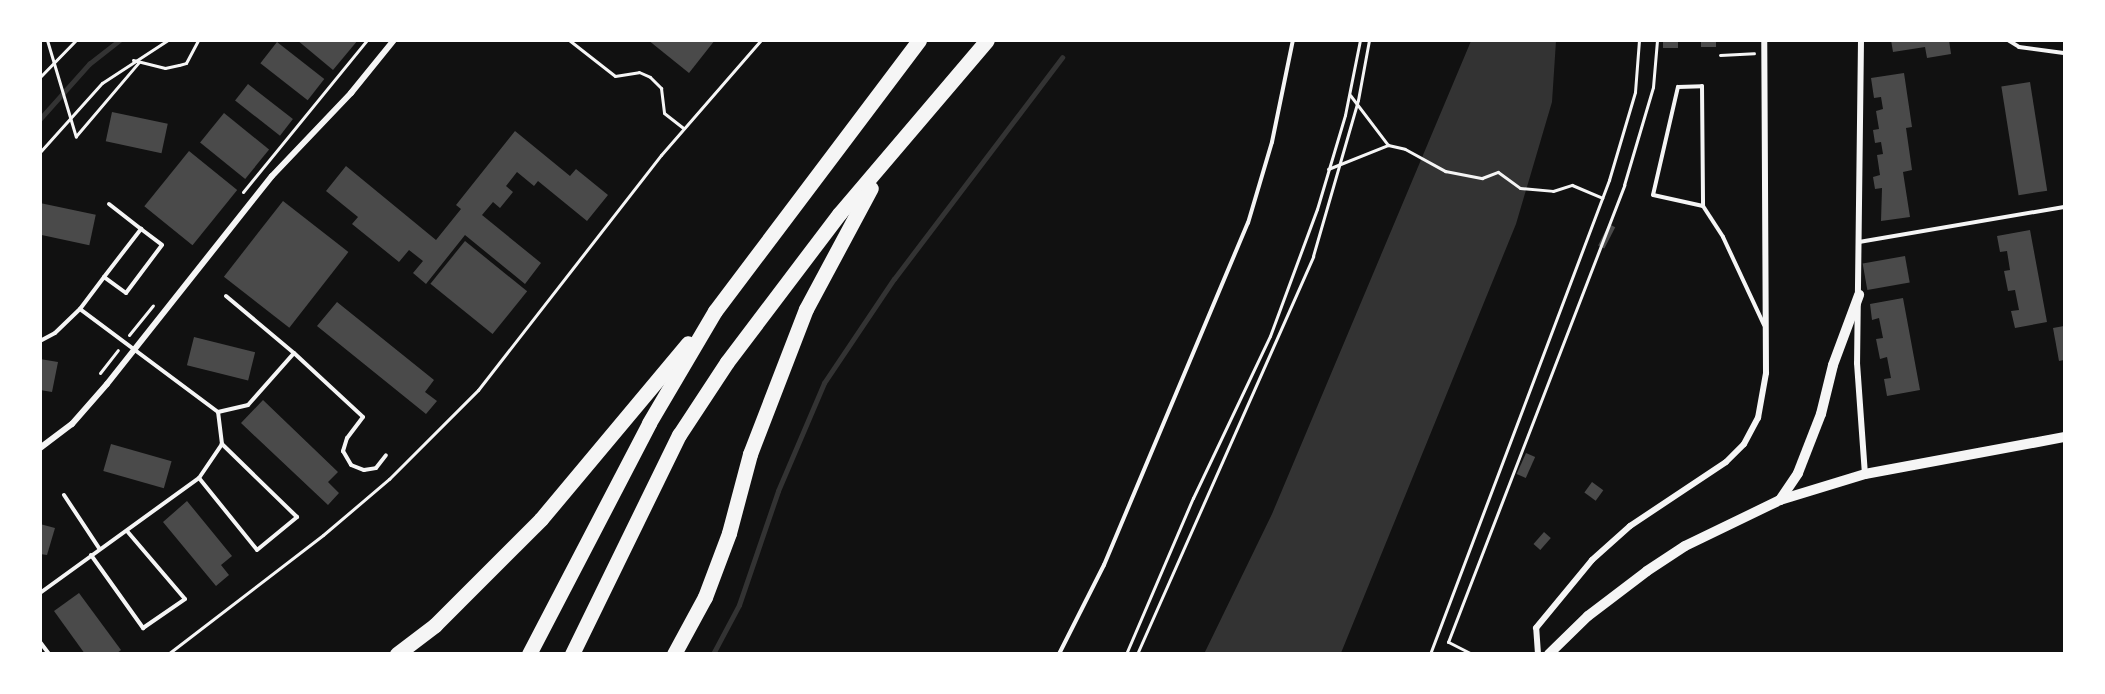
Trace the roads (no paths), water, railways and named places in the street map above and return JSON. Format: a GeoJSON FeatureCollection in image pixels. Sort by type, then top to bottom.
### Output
{"type":"FeatureCollection","features":[{"type":"Feature","properties":{"kind":"highway"},"geometry":{"type":"LineString","coordinates":[[397,654],[435,625],[541,519],[715,312],[919,40]]}},
{"type":"Feature","properties":{"kind":"highway"},"geometry":{"type":"LineString","coordinates":[[572,654],[685,426],[734,352],[839,214],[987,40]]}},
{"type":"Feature","properties":{"kind":"highway"},"geometry":{"type":"LineString","coordinates":[[674,654],[705,597],[725,544],[750,454],[806,309],[883,165]]}},
{"type":"Feature","properties":{"kind":"highway"},"geometry":{"type":"LineString","coordinates":[[529,654],[649,423],[715,312]]}},
{"type":"Feature","properties":{"kind":"street"},"geometry":{"type":"LineString","coordinates":[[40,448],[72,424],[137,349],[272,176],[351,93],[394,40]]}},
{"type":"Feature","properties":{"kind":"street"},"geometry":{"type":"LineString","coordinates":[[1538,654],[1536,628],[1592,560],[1630,526],[1726,462],[1744,444],[1758,418],[1766,373],[1767,331],[1764,40]]}},
{"type":"Feature","properties":{"kind":"street"},"geometry":{"type":"LineString","coordinates":[[1861,40],[1857,363],[1865,474]]}},
{"type":"Feature","properties":{"kind":"street"},"geometry":{"type":"LineString","coordinates":[[1780,500],[1798,473],[1821,414],[1833,365],[1859,295]]}},
{"type":"Feature","properties":{"kind":"street"},"geometry":{"type":"LineString","coordinates":[[1549,654],[1588,616],[1647,571],[1685,546],[1780,500],[1865,474],[2064,437]]}},
{"type":"Feature","properties":{"kind":"lane"},"geometry":{"type":"LineString","coordinates":[[1059,654],[1104,566],[1248,223],[1272,142],[1293,40]]}},
{"type":"Feature","properties":{"kind":"lane"},"geometry":{"type":"LineString","coordinates":[[2008,40],[2019,47],[2064,53]]}},
{"type":"Feature","properties":{"kind":"lane"},"geometry":{"type":"LineString","coordinates":[[1703,206],[1653,195],[1678,87],[1702,86],[1703,206],[1723,237],[1767,331]]}},
{"type":"Feature","properties":{"kind":"lane"},"geometry":{"type":"LineString","coordinates":[[104,277],[126,292],[162,245],[109,204]]}},
{"type":"Feature","properties":{"kind":"lane"},"geometry":{"type":"LineString","coordinates":[[1859,242],[2064,207]]}},
{"type":"Feature","properties":{"kind":"lane"},"geometry":{"type":"LineString","coordinates":[[40,341],[55,333],[80,309],[141,229]]}},
{"type":"Feature","properties":{"kind":"lane"},"geometry":{"type":"LineString","coordinates":[[226,296],[294,353],[363,417],[347,438],[343,451],[351,465],[364,470],[376,468],[386,455]]}},
{"type":"Feature","properties":{"kind":"lane"},"geometry":{"type":"LineString","coordinates":[[80,309],[137,349],[218,412],[222,444],[297,517],[257,550],[199,478]]}},
{"type":"Feature","properties":{"kind":"lane"},"geometry":{"type":"LineString","coordinates":[[218,412],[248,405],[294,353]]}},
{"type":"Feature","properties":{"kind":"lane"},"geometry":{"type":"LineString","coordinates":[[40,593],[99,548],[199,478],[222,444]]}},
{"type":"Feature","properties":{"kind":"lane"},"geometry":{"type":"LineString","coordinates":[[64,495],[99,548]]}},
{"type":"Feature","properties":{"kind":"lane"},"geometry":{"type":"LineString","coordinates":[[91,555],[143,628],[185,599],[127,530]]}},
{"type":"Feature","properties":{"kind":"lane"},"geometry":{"type":"LineString","coordinates":[[40,642],[49,654]]}},
{"type":"Feature","properties":{"kind":"waterway"},"geometry":{"type":"LineString","coordinates":[[40,119],[89,64],[120,40]]}},
{"type":"Feature","properties":{"kind":"waterway"},"geometry":{"type":"LineString","coordinates":[[713,654],[739,605],[778,491],[824,383],[894,279],[1062,58]]}}]}
